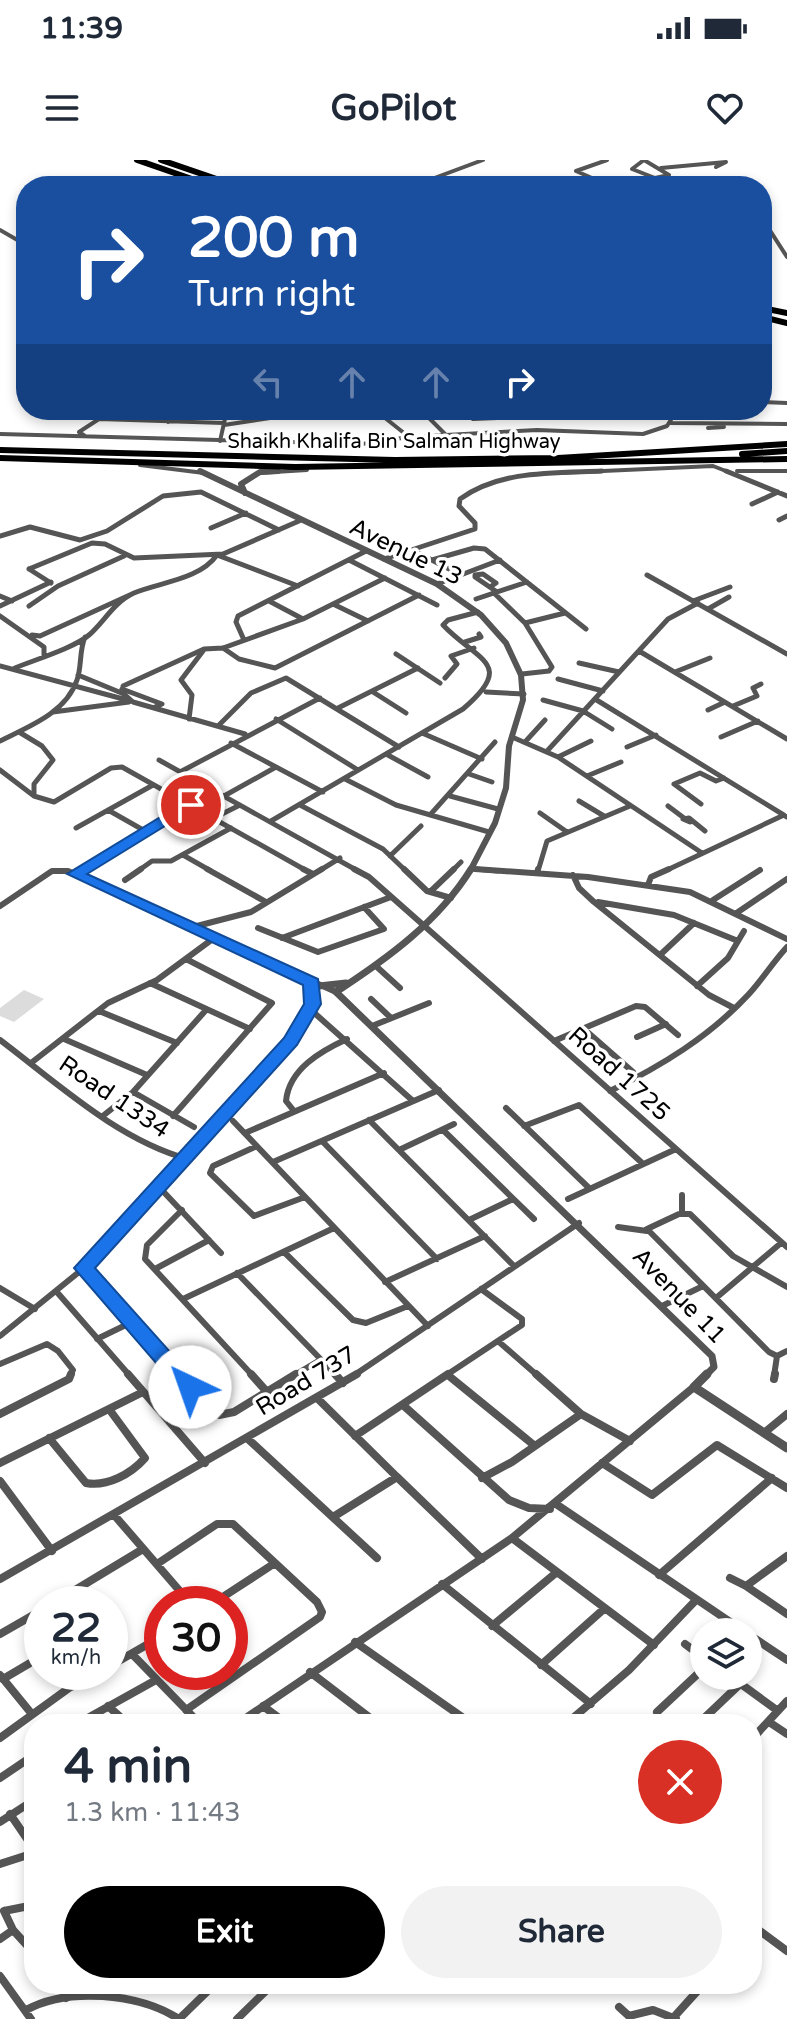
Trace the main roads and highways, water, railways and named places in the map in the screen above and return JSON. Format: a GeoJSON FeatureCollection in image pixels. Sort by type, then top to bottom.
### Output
{"type":"FeatureCollection","features":[{"type":"Feature","properties":{"kind":"highway"},"geometry":{"type":"LineString","coordinates":[[137,160],[183,176]]}},
{"type":"Feature","properties":{"kind":"highway"},"geometry":{"type":"LineString","coordinates":[[161,160],[206,176]]}},
{"type":"Feature","properties":{"kind":"highway","name":"Shaikh Khalifa Bin Salman Highway"},"geometry":{"type":"LineString","coordinates":[[0,455],[393,466],[575,463],[780,450],[787,444]]}},
{"type":"Feature","properties":{"kind":"highway"},"geometry":{"type":"LineString","coordinates":[[628,465],[780,450]]}},
{"type":"Feature","properties":{"kind":"highway"},"geometry":{"type":"LineString","coordinates":[[0,455],[140,465],[307,470],[787,459]]}}]}
